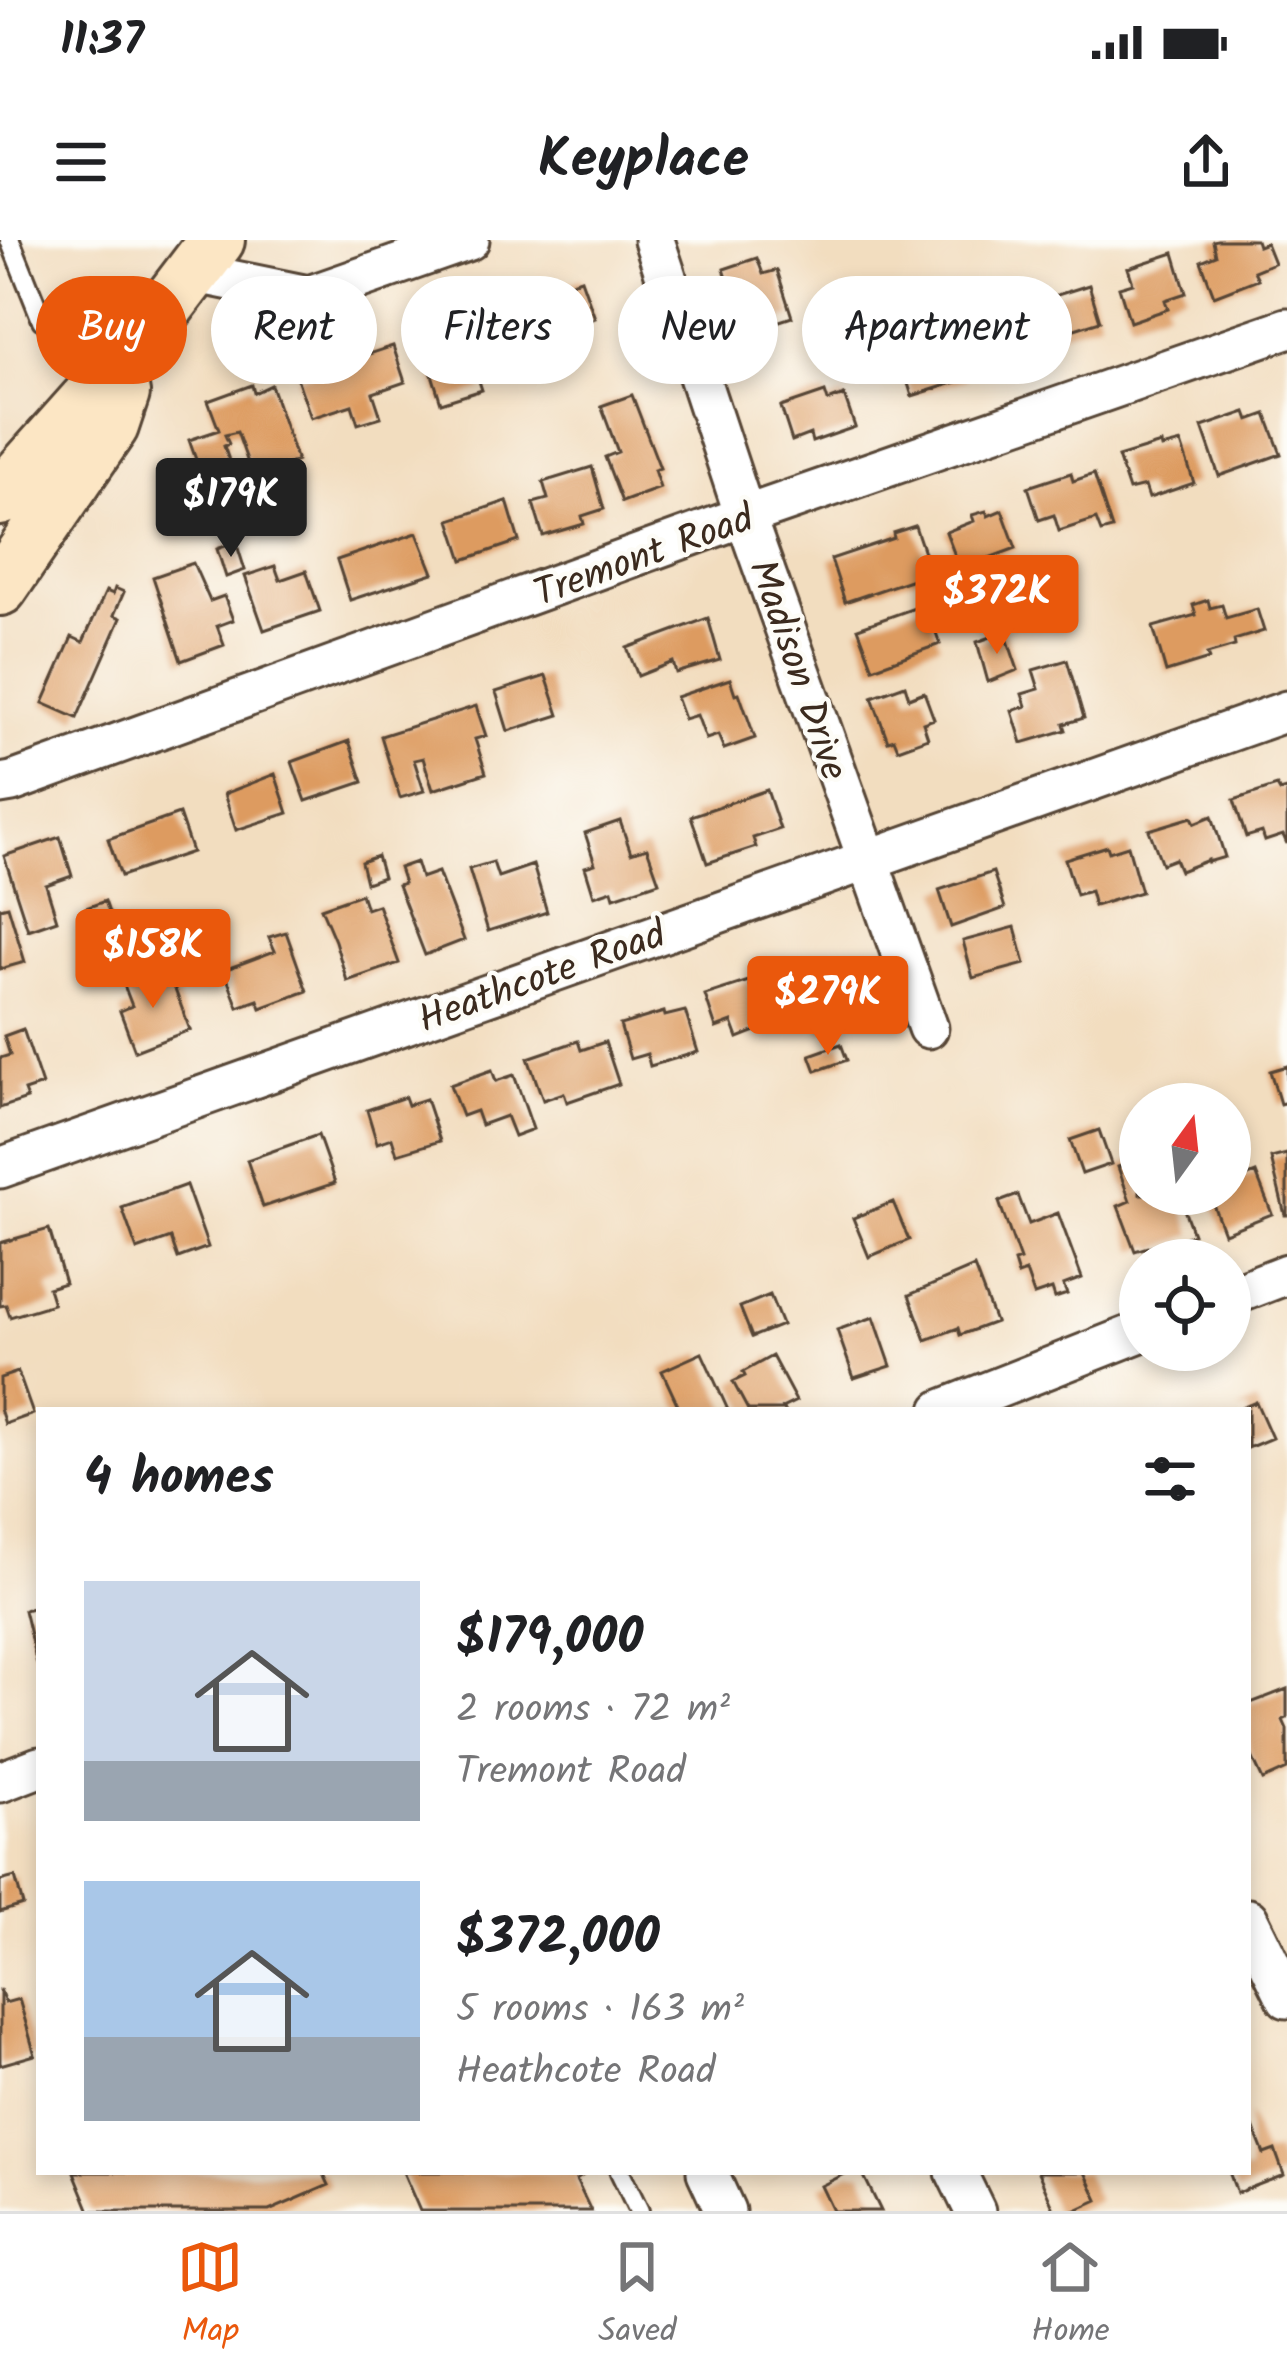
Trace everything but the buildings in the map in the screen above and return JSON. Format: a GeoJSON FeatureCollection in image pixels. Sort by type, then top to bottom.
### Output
{"type":"FeatureCollection","features":[{"type":"Feature","properties":{"kind":"main road"},"geometry":{"type":"LineString","coordinates":[[0,498],[102,384]]}},
{"type":"Feature","properties":{"kind":"main road"},"geometry":{"type":"LineString","coordinates":[[0,622],[15,567],[111,426],[126,384]]}},
{"type":"Feature","properties":{"kind":"street"},"geometry":{"type":"LineString","coordinates":[[204,256],[309,296],[469,240]]}},
{"type":"Feature","properties":{"kind":"street","name":"Madison Drive"},"geometry":{"type":"LineString","coordinates":[[654,240],[746,516],[928,1028]]}},
{"type":"Feature","properties":{"kind":"street","name":"Tremont Road"},"geometry":{"type":"LineString","coordinates":[[0,784],[1287,328]]}},
{"type":"Feature","properties":{"kind":"street","name":"Heathcote Road"},"geometry":{"type":"LineString","coordinates":[[0,1168],[1287,711]]}},
{"type":"Feature","properties":{"kind":"street"},"geometry":{"type":"LineString","coordinates":[[1251,1288],[1287,1274]]}},
{"type":"Feature","properties":{"kind":"street"},"geometry":{"type":"LineString","coordinates":[[950,1407],[1119,1340]]}},
{"type":"Feature","properties":{"kind":"street"},"geometry":{"type":"LineString","coordinates":[[0,1782],[36,1768]]}},
{"type":"Feature","properties":{"kind":"street"},"geometry":{"type":"LineString","coordinates":[[1251,1925],[1287,1998]]}},
{"type":"Feature","properties":{"kind":"street"},"geometry":{"type":"LineString","coordinates":[[708,2175],[725,2211]]}},
{"type":"Feature","properties":{"kind":"street"},"geometry":{"type":"LineString","coordinates":[[957,2175],[975,2211]]}},
{"type":"Feature","properties":{"kind":"lane"},"geometry":{"type":"LineString","coordinates":[[10,240],[36,305]]}},
{"type":"Feature","properties":{"kind":"lane"},"geometry":{"type":"LineString","coordinates":[[621,2175],[639,2211]]}}]}
